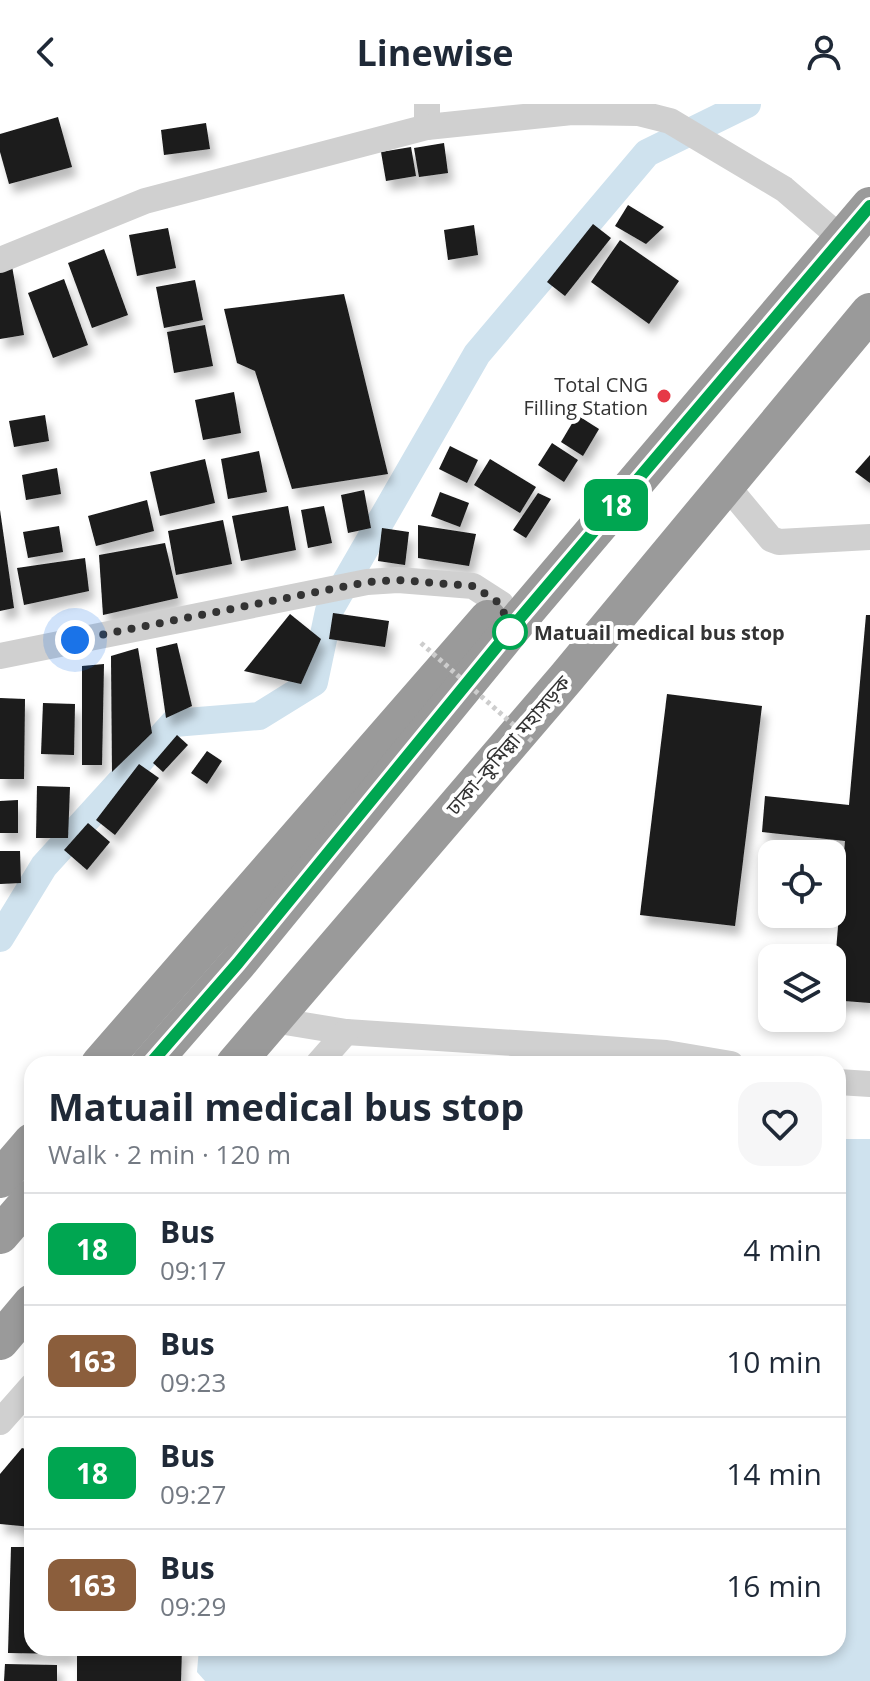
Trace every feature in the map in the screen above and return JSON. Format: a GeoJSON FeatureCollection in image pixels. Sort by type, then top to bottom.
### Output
{"type":"FeatureCollection","features":[{"type":"Feature","properties":{"kind":"highway"},"geometry":{"type":"LineString","coordinates":[[107,1056],[501,604],[870,206]]}},
{"type":"Feature","properties":{"kind":"highway"},"geometry":{"type":"LineString","coordinates":[[157,1056],[238,963],[521,617],[841,238]]}},
{"type":"Feature","properties":{"kind":"highway","name":"ঢাকা–কুমিল্লা মহাসড়ক"},"geometry":{"type":"LineString","coordinates":[[242,1056],[727,486],[870,312]]}},
{"type":"Feature","properties":{"kind":"highway"},"geometry":{"type":"LineString","coordinates":[[0,1179],[24,1151]]}},
{"type":"Feature","properties":{"kind":"highway"},"geometry":{"type":"LineString","coordinates":[[0,1235],[24,1207]]}},
{"type":"Feature","properties":{"kind":"highway"},"geometry":{"type":"LineString","coordinates":[[0,1341],[24,1312]]}},
{"type":"Feature","properties":{"kind":"street"},"geometry":{"type":"LineString","coordinates":[[0,260],[145,201],[427,116],[572,112],[638,113],[670,121],[784,189],[841,238]]}},
{"type":"Feature","properties":{"kind":"street"},"geometry":{"type":"LineString","coordinates":[[727,486],[771,539],[779,542],[870,537]]}},
{"type":"Feature","properties":{"kind":"street"},"geometry":{"type":"LineString","coordinates":[[0,656],[367,582],[398,580],[473,586],[501,604]]}},
{"type":"Feature","properties":{"kind":"street"},"geometry":{"type":"LineString","coordinates":[[273,1020],[346,1032],[684,1056]]}},
{"type":"Feature","properties":{"kind":"street"},"geometry":{"type":"LineString","coordinates":[[325,1056],[346,1032]]}},
{"type":"Feature","properties":{"kind":"street"},"geometry":{"type":"LineString","coordinates":[[846,1082],[870,1084]]}},
{"type":"Feature","properties":{"kind":"street"},"geometry":{"type":"LineString","coordinates":[[0,1422],[24,1395]]}},
{"type":"Feature","properties":{"kind":"path"},"geometry":{"type":"LineString","coordinates":[[421,643],[534,743]]}},
{"type":"Feature","properties":{"kind":"water"},"geometry":{"type":"Polygon","coordinates":[[[846,1139],[870,1139],[870,1681],[205,1681],[197,1672],[198,1656],[846,1656],[846,1139]]]}},
{"type":"Feature","properties":{"kind":"building"},"geometry":{"type":"Polygon","coordinates":[[[58,117],[72,167],[9,184],[0,152],[0,134],[58,117]]]}},
{"type":"Feature","properties":{"kind":"building"},"geometry":{"type":"Polygon","coordinates":[[[206,123],[210,149],[164,155],[161,130],[206,123]]]}},
{"type":"Feature","properties":{"kind":"building"},"geometry":{"type":"Polygon","coordinates":[[[444,143],[448,173],[419,177],[414,148],[444,143]]]}},
{"type":"Feature","properties":{"kind":"building"},"geometry":{"type":"Polygon","coordinates":[[[411,147],[416,176],[386,181],[381,152],[411,147]]]}},
{"type":"Feature","properties":{"kind":"building"},"geometry":{"type":"Polygon","coordinates":[[[628,205],[664,227],[646,244],[615,226],[628,205]]]}},
{"type":"Feature","properties":{"kind":"building"},"geometry":{"type":"Polygon","coordinates":[[[593,224],[611,238],[565,296],[547,282],[593,224]]]}},
{"type":"Feature","properties":{"kind":"building"},"geometry":{"type":"Polygon","coordinates":[[[474,225],[478,255],[448,260],[444,230],[474,225]]]}},
{"type":"Feature","properties":{"kind":"building"},"geometry":{"type":"Polygon","coordinates":[[[168,228],[176,268],[137,276],[129,235],[168,228]]]}},
{"type":"Feature","properties":{"kind":"building"},"geometry":{"type":"Polygon","coordinates":[[[620,240],[679,281],[649,324],[591,282],[620,240]]]}},
{"type":"Feature","properties":{"kind":"building"},"geometry":{"type":"Polygon","coordinates":[[[104,249],[128,315],[92,328],[68,263],[104,249]]]}},
{"type":"Feature","properties":{"kind":"building"},"geometry":{"type":"Polygon","coordinates":[[[12,266],[24,335],[0,339],[0,269],[12,266]]]}},
{"type":"Feature","properties":{"kind":"building"},"geometry":{"type":"Polygon","coordinates":[[[64,279],[88,345],[53,358],[28,293],[64,279]]]}},
{"type":"Feature","properties":{"kind":"building"},"geometry":{"type":"Polygon","coordinates":[[[195,280],[203,320],[164,328],[156,287],[195,280]]]}},
{"type":"Feature","properties":{"kind":"building"},"geometry":{"type":"Polygon","coordinates":[[[344,294],[388,474],[292,489],[255,371],[237,363],[224,309],[344,294]]]}},
{"type":"Feature","properties":{"kind":"building"},"geometry":{"type":"Polygon","coordinates":[[[205,325],[213,366],[174,373],[167,332],[205,325]]]}},
{"type":"Feature","properties":{"kind":"building"},"geometry":{"type":"Polygon","coordinates":[[[234,392],[241,433],[203,440],[195,400],[234,392]]]}},
{"type":"Feature","properties":{"kind":"building"},"geometry":{"type":"Polygon","coordinates":[[[45,415],[49,441],[14,447],[9,421],[45,415]]]}},
{"type":"Feature","properties":{"kind":"building"},"geometry":{"type":"Polygon","coordinates":[[[577,415],[599,429],[583,456],[561,442],[577,415]]]}},
{"type":"Feature","properties":{"kind":"building"},"geometry":{"type":"Polygon","coordinates":[[[552,443],[578,460],[564,482],[538,465],[552,443]]]}},
{"type":"Feature","properties":{"kind":"building"},"geometry":{"type":"Polygon","coordinates":[[[450,446],[478,460],[467,483],[439,469],[450,446]]]}},
{"type":"Feature","properties":{"kind":"building"},"geometry":{"type":"Polygon","coordinates":[[[259,451],[267,492],[228,499],[221,459],[259,451]]]}},
{"type":"Feature","properties":{"kind":"building"},"geometry":{"type":"Polygon","coordinates":[[[870,455],[870,483],[855,472],[870,455]]]}},
{"type":"Feature","properties":{"kind":"building"},"geometry":{"type":"Polygon","coordinates":[[[205,459],[215,503],[160,516],[150,472],[205,459]]]}},
{"type":"Feature","properties":{"kind":"building"},"geometry":{"type":"Polygon","coordinates":[[[490,459],[536,487],[520,513],[474,485],[490,459]]]}},
{"type":"Feature","properties":{"kind":"building"},"geometry":{"type":"Polygon","coordinates":[[[57,468],[61,494],[26,500],[22,475],[57,468]]]}},
{"type":"Feature","properties":{"kind":"building"},"geometry":{"type":"Polygon","coordinates":[[[364,490],[371,528],[348,533],[341,495],[364,490]]]}},
{"type":"Feature","properties":{"kind":"building"},"geometry":{"type":"Polygon","coordinates":[[[440,492],[469,503],[460,527],[431,516],[440,492]]]}},
{"type":"Feature","properties":{"kind":"building"},"geometry":{"type":"Polygon","coordinates":[[[538,493],[551,499],[526,538],[513,530],[538,493]]]}},
{"type":"Feature","properties":{"kind":"building"},"geometry":{"type":"Polygon","coordinates":[[[147,500],[154,531],[96,546],[88,516],[147,500]]]}},
{"type":"Feature","properties":{"kind":"building"},"geometry":{"type":"Polygon","coordinates":[[[288,506],[296,550],[241,561],[232,516],[288,506]]]}},
{"type":"Feature","properties":{"kind":"building"},"geometry":{"type":"Polygon","coordinates":[[[324,506],[332,543],[308,548],[301,510],[324,506]]]}},
{"type":"Feature","properties":{"kind":"building"},"geometry":{"type":"Polygon","coordinates":[[[0,510],[14,608],[0,611],[0,510]]]}},
{"type":"Feature","properties":{"kind":"building"},"geometry":{"type":"Polygon","coordinates":[[[223,520],[232,564],[176,575],[168,531],[223,520]]]}},
{"type":"Feature","properties":{"kind":"building"},"geometry":{"type":"Polygon","coordinates":[[[418,525],[476,534],[469,566],[418,558],[418,525]]]}},
{"type":"Feature","properties":{"kind":"building"},"geometry":{"type":"Polygon","coordinates":[[[59,526],[63,552],[28,558],[23,532],[59,526]]]}},
{"type":"Feature","properties":{"kind":"building"},"geometry":{"type":"Polygon","coordinates":[[[382,528],[409,532],[405,565],[378,561],[382,528]]]}},
{"type":"Feature","properties":{"kind":"building"},"geometry":{"type":"Polygon","coordinates":[[[165,543],[178,598],[103,615],[99,555],[165,543]]]}},
{"type":"Feature","properties":{"kind":"building"},"geometry":{"type":"Polygon","coordinates":[[[85,558],[89,591],[24,605],[17,568],[85,558]]]}},
{"type":"Feature","properties":{"kind":"building"},"geometry":{"type":"Polygon","coordinates":[[[333,613],[389,621],[385,647],[329,639],[333,613]]]}},
{"type":"Feature","properties":{"kind":"building"},"geometry":{"type":"Polygon","coordinates":[[[290,614],[321,639],[301,684],[244,671],[290,614]]]}},
{"type":"Feature","properties":{"kind":"building"},"geometry":{"type":"Polygon","coordinates":[[[866,615],[870,615],[870,1003],[846,1001],[846,944],[837,944],[838,928],[846,928],[846,840],[762,832],[765,796],[849,805],[866,615]]]}},
{"type":"Feature","properties":{"kind":"building"},"geometry":{"type":"Polygon","coordinates":[[[177,643],[192,706],[166,718],[156,648],[177,643]]]}},
{"type":"Feature","properties":{"kind":"building"},"geometry":{"type":"Polygon","coordinates":[[[138,648],[152,733],[112,772],[111,656],[138,648]]]}},
{"type":"Feature","properties":{"kind":"building"},"geometry":{"type":"Polygon","coordinates":[[[104,664],[102,765],[82,765],[82,666],[104,664]]]}},
{"type":"Feature","properties":{"kind":"building"},"geometry":{"type":"Polygon","coordinates":[[[667,694],[762,706],[735,926],[640,915],[667,694]]]}},
{"type":"Feature","properties":{"kind":"building"},"geometry":{"type":"Polygon","coordinates":[[[0,698],[25,699],[24,779],[0,779],[0,698]]]}},
{"type":"Feature","properties":{"kind":"building"},"geometry":{"type":"Polygon","coordinates":[[[43,703],[75,704],[74,755],[41,754],[43,703]]]}},
{"type":"Feature","properties":{"kind":"building"},"geometry":{"type":"Polygon","coordinates":[[[177,735],[188,745],[163,772],[153,763],[177,735]]]}},
{"type":"Feature","properties":{"kind":"building"},"geometry":{"type":"Polygon","coordinates":[[[207,751],[222,761],[207,784],[191,773],[207,751]]]}},
{"type":"Feature","properties":{"kind":"building"},"geometry":{"type":"Polygon","coordinates":[[[139,764],[159,778],[115,835],[96,820],[139,764]]]}},
{"type":"Feature","properties":{"kind":"building"},"geometry":{"type":"Polygon","coordinates":[[[37,786],[70,787],[68,838],[36,838],[37,786]]]}},
{"type":"Feature","properties":{"kind":"building"},"geometry":{"type":"Polygon","coordinates":[[[18,800],[18,833],[0,833],[0,801],[18,800]]]}},
{"type":"Feature","properties":{"kind":"building"},"geometry":{"type":"Polygon","coordinates":[[[88,823],[110,842],[87,870],[64,850],[88,823]]]}},
{"type":"Feature","properties":{"kind":"building"},"geometry":{"type":"Polygon","coordinates":[[[0,851],[20,851],[21,883],[0,884],[0,851]]]}},
{"type":"Feature","properties":{"kind":"building"},"geometry":{"type":"Polygon","coordinates":[[[24,1449],[24,1526],[0,1524],[0,1474],[24,1449]]]}},
{"type":"Feature","properties":{"kind":"building"},"geometry":{"type":"Polygon","coordinates":[[[11,1547],[24,1547],[24,1653],[8,1653],[11,1547]]]}},
{"type":"Feature","properties":{"kind":"building"},"geometry":{"type":"Polygon","coordinates":[[[77,1656],[182,1656],[181,1681],[77,1681],[77,1656]]]}},
{"type":"Feature","properties":{"kind":"building"},"geometry":{"type":"Polygon","coordinates":[[[5,1664],[57,1665],[57,1681],[4,1681],[5,1664]]]}},
{"type":"Feature","properties":{"kind":"waterway"},"geometry":{"type":"LineString","coordinates":[[0,938],[44,866],[174,723],[259,716],[314,682],[329,611],[477,354],[647,153],[747,104]]}},
{"type":"Feature","properties":{"kind":"bus line","name":"18"},"geometry":{"type":"LineString","coordinates":[[157,1056],[238,963],[521,617],[870,206]]}},
{"type":"Feature","properties":{"kind":"place","name":"Total CNG Filling Station"},"geometry":{"type":"Point","coordinates":[664,396]}},
{"type":"Feature","properties":{"kind":"place","name":"Matuail medical bus stop"},"geometry":{"type":"Point","coordinates":[510,632]}},
{"type":"Feature","properties":{"kind":"route"},"geometry":{"type":"LineString","coordinates":[[75,640],[367,582],[398,580],[473,586],[501,604],[510,632]]}}]}
